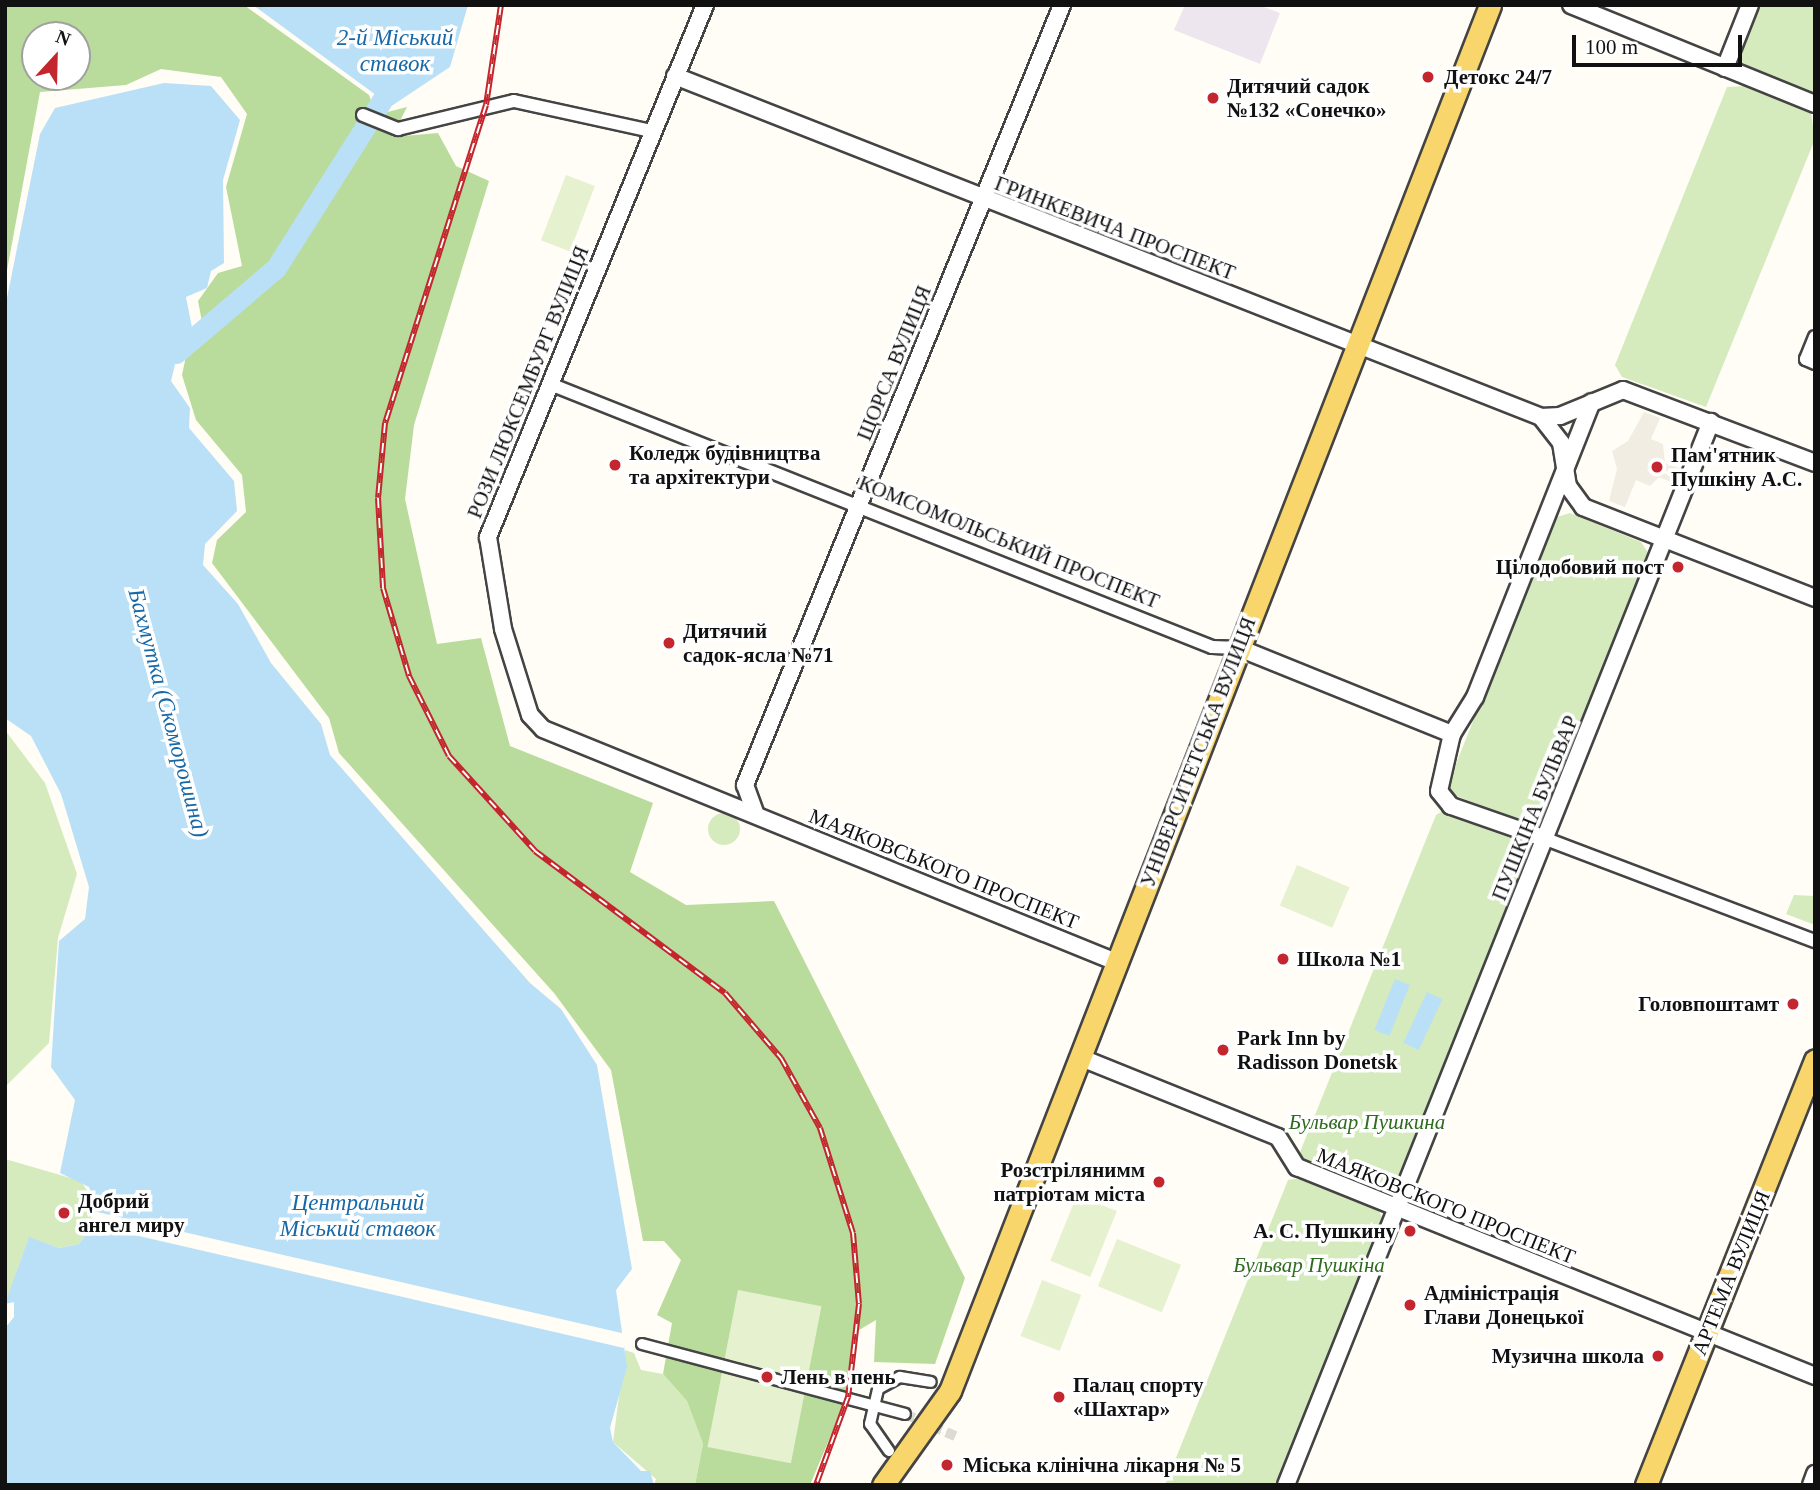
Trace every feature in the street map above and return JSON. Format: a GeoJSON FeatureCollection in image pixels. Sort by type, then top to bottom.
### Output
{"type":"FeatureCollection","features":[{"type":"Feature","properties":{"kind":"main road","name":"УНІВЕРСИТЕТСЬКА ВУЛИЦЯ"},"geometry":{"type":"LineString","coordinates":[[883,1485],[950,1391],[1490,5]]}},
{"type":"Feature","properties":{"kind":"main road","name":"АРТЕМА ВУЛИЦЯ"},"geometry":{"type":"LineString","coordinates":[[1646,1485],[1815,1060]]}},
{"type":"Feature","properties":{"kind":"street","name":"РОЗИ ЛЮКСЕМБУРГ ВУЛИЦЯ"},"geometry":{"type":"LineString","coordinates":[[705,5],[488,537],[503,629],[530,715],[543,729],[756,815]]}},
{"type":"Feature","properties":{"kind":"street","name":"ЩОРСА ВУЛИЦЯ"},"geometry":{"type":"LineString","coordinates":[[745,785],[1062,5]]}},
{"type":"Feature","properties":{"kind":"street"},"geometry":{"type":"LineString","coordinates":[[1571,5],[1815,104]]}},
{"type":"Feature","properties":{"kind":"street"},"geometry":{"type":"LineString","coordinates":[[1725,68],[1750,5]]}},
{"type":"Feature","properties":{"kind":"street","name":"ГРИНКЕВИЧА ПРОСПЕКТ"},"geometry":{"type":"LineString","coordinates":[[675,76],[984,200],[1541,417]]}},
{"type":"Feature","properties":{"kind":"street"},"geometry":{"type":"LineString","coordinates":[[363,115],[378,124],[398,129],[514,101],[652,131]]}},
{"type":"Feature","properties":{"kind":"street"},"geometry":{"type":"LineString","coordinates":[[1815,337],[1806,359],[1815,363]]}},
{"type":"Feature","properties":{"kind":"street","name":"КОМСОМОЛЬСЬКИЙ ПРОСПЕКТ"},"geometry":{"type":"LineString","coordinates":[[550,384],[1212,647],[1239,648],[1452,734]]}},
{"type":"Feature","properties":{"kind":"street"},"geometry":{"type":"LineString","coordinates":[[1815,463],[1623,390],[1541,417],[1567,464],[1568,486],[1583,507],[1815,598]]}},
{"type":"Feature","properties":{"kind":"street"},"geometry":{"type":"LineString","coordinates":[[1592,402],[1475,697],[1452,734],[1439,791],[1451,806],[1815,941]]}},
{"type":"Feature","properties":{"kind":"street","name":"ПУШКІНА БУЛЬВАР"},"geometry":{"type":"LineString","coordinates":[[1286,1485],[1711,422]]}},
{"type":"Feature","properties":{"kind":"street"},"geometry":{"type":"LineString","coordinates":[[721,801],[737,797],[745,785]]}},
{"type":"Feature","properties":{"kind":"street"},"geometry":{"type":"LineString","coordinates":[[745,785],[756,815]]}},
{"type":"Feature","properties":{"kind":"street","name":"МАЯКОВСЬКОГО ПРОСПЕКТ"},"geometry":{"type":"LineString","coordinates":[[756,815],[1116,962]]}},
{"type":"Feature","properties":{"kind":"street","name":"МАЯКОВСКОГО ПРОСПЕКТ"},"geometry":{"type":"LineString","coordinates":[[1079,1057],[1279,1137],[1297,1167],[1706,1335],[1815,1376]]}},
{"type":"Feature","properties":{"kind":"street"},"geometry":{"type":"LineString","coordinates":[[642,1343],[871,1402],[905,1414]]}},
{"type":"Feature","properties":{"kind":"street"},"geometry":{"type":"LineString","coordinates":[[889,1451],[870,1424],[871,1402],[900,1377],[931,1382]]}},
{"type":"Feature","properties":{"kind":"street"},"geometry":{"type":"LineString","coordinates":[[1811,1485],[1815,1474]]}},
{"type":"Feature","properties":{"kind":"shaded area"},"geometry":{"type":"Polygon","coordinates":[[[1185,5],[1258,5],[1280,13],[1260,64],[1174,30],[1185,5]]]}},
{"type":"Feature","properties":{"kind":"shaded area"},"geometry":{"type":"Polygon","coordinates":[[[1644,412],[1660,418],[1651,439],[1663,444],[1665,463],[1681,469],[1661,472],[1677,479],[1675,484],[1659,477],[1650,486],[1636,480],[1625,507],[1609,501],[1617,469],[1612,451],[1628,441],[1644,412]]]}},
{"type":"Feature","properties":{"kind":"green space"},"geometry":{"type":"Polygon","coordinates":[[[5,5],[244,5],[369,95],[376,115],[407,107],[392,137],[438,133],[456,166],[489,181],[414,425],[405,499],[437,644],[481,638],[510,746],[653,803],[630,872],[686,905],[774,901],[965,1278],[935,1364],[874,1362],[876,1320],[854,1333],[844,1404],[810,1485],[695,1485],[703,1444],[687,1401],[663,1374],[672,1323],[657,1315],[681,1260],[664,1241],[643,1241],[611,1070],[554,993],[339,753],[329,718],[212,563],[217,540],[246,512],[242,475],[196,420],[182,375],[186,356],[204,332],[198,301],[218,273],[242,266],[226,187],[247,114],[221,77],[161,69],[126,85],[91,88],[91,21],[21,21],[21,91],[52,91],[40,92],[5,281],[5,5]]]}},
{"type":"Feature","properties":{"kind":"green space"},"geometry":{"type":"Polygon","coordinates":[[[1758,5],[1815,5],[1815,96],[1739,63],[1758,5]]]}},
{"type":"Feature","properties":{"kind":"green space"},"geometry":{"type":"Polygon","coordinates":[[[1745,86],[1811,113],[1815,139],[1706,407],[1622,377],[1615,365],[1727,87],[1745,86]]]}},
{"type":"Feature","properties":{"kind":"green space"},"geometry":{"type":"Polygon","coordinates":[[[566,175],[595,186],[570,251],[541,240],[566,175]]]}},
{"type":"Feature","properties":{"kind":"green space"},"geometry":{"type":"Polygon","coordinates":[[[1570,513],[1641,542],[1651,557],[1546,820],[1531,826],[1452,794],[1448,784],[1554,518],[1570,513]]]}},
{"type":"Feature","properties":{"kind":"green space"},"geometry":{"type":"Polygon","coordinates":[[[5,730],[45,783],[77,874],[58,938],[49,1043],[5,1087],[5,730]]]}},
{"type":"Feature","properties":{"kind":"green space","name":"Бульвар Пушкина"},"geometry":{"type":"Polygon","coordinates":[[[1444,810],[1521,840],[1529,853],[1393,1192],[1387,1195],[1298,1157],[1436,815],[1444,810]]]}},
{"type":"Feature","properties":{"kind":"green space"},"geometry":{"type":"Polygon","coordinates":[[[724,813],[735,818],[740,829],[735,840],[724,845],[713,840],[708,829],[713,818],[724,813]]]}},
{"type":"Feature","properties":{"kind":"green space"},"geometry":{"type":"Polygon","coordinates":[[[1297,865],[1349,887],[1332,928],[1280,906],[1297,865]]]}},
{"type":"Feature","properties":{"kind":"green space"},"geometry":{"type":"Polygon","coordinates":[[[1794,895],[1815,896],[1815,925],[1786,914],[1794,895]]]}},
{"type":"Feature","properties":{"kind":"green space"},"geometry":{"type":"Polygon","coordinates":[[[5,1159],[81,1181],[95,1203],[91,1228],[79,1244],[59,1248],[29,1238],[5,1306],[5,1159]]]}},
{"type":"Feature","properties":{"kind":"green space","name":"Бульвар Пушкіна"},"geometry":{"type":"Polygon","coordinates":[[[1300,1178],[1378,1209],[1383,1220],[1275,1485],[1165,1485],[1288,1180],[1300,1178]]]}},
{"type":"Feature","properties":{"kind":"green space"},"geometry":{"type":"Polygon","coordinates":[[[1077,1195],[1117,1211],[1090,1277],[1050,1261],[1077,1195]]]}},
{"type":"Feature","properties":{"kind":"green space"},"geometry":{"type":"Polygon","coordinates":[[[1117,1239],[1181,1265],[1162,1312],[1098,1286],[1117,1239]]]}},
{"type":"Feature","properties":{"kind":"green space"},"geometry":{"type":"Polygon","coordinates":[[[1042,1280],[1081,1295],[1060,1351],[1020,1336],[1042,1280]]]}},
{"type":"Feature","properties":{"kind":"green space","name":"Лень в пень"},"geometry":{"type":"Polygon","coordinates":[[[738,1290],[821,1306],[791,1463],[707,1447],[738,1290]]]}},
{"type":"Feature","properties":{"kind":"green space"},"geometry":{"type":"Polygon","coordinates":[[[625,1350],[634,1353],[641,1370],[663,1374],[687,1401],[703,1444],[695,1485],[654,1485],[656,1479],[613,1442],[625,1350]]]}},
{"type":"Feature","properties":{"kind":"water","name":"2-й Міський ставок"},"geometry":{"type":"Polygon","coordinates":[[[253,5],[468,5],[450,67],[381,113],[375,111],[376,95],[253,5]]]}},
{"type":"Feature","properties":{"kind":"water","name":"Центральний Міський ставок"},"geometry":{"type":"Polygon","coordinates":[[[164,83],[211,86],[240,120],[223,180],[224,263],[211,271],[207,288],[186,297],[194,338],[177,356],[171,381],[190,408],[189,428],[234,481],[237,511],[205,544],[203,565],[238,604],[271,663],[321,724],[330,755],[530,983],[561,1009],[597,1065],[632,1269],[616,1290],[627,1367],[610,1428],[613,1442],[641,1471],[650,1471],[654,1485],[5,1485],[5,1328],[14,1317],[14,1302],[5,1304],[29,1237],[59,1248],[79,1244],[91,1228],[95,1203],[89,1187],[60,1173],[75,1100],[51,1067],[59,941],[85,919],[89,887],[61,794],[31,736],[5,718],[5,308],[40,134],[55,108],[164,83]]]}},
{"type":"Feature","properties":{"kind":"water"},"geometry":{"type":"Polygon","coordinates":[[[1395,979],[1410,985],[1389,1036],[1374,1030],[1395,979]]]}},
{"type":"Feature","properties":{"kind":"water"},"geometry":{"type":"Polygon","coordinates":[[[1427,992],[1442,999],[1419,1050],[1403,1043],[1427,992]]]}},
{"type":"Feature","properties":{"kind":"pier"},"geometry":{"type":"Polygon","coordinates":[[[93,1211],[627,1334],[624,1348],[90,1225],[93,1211]]]}},
{"type":"Feature","properties":{"kind":"waterway","name":"Бахмутка (Скоморошина)"},"geometry":{"type":"LineString","coordinates":[[176,353],[276,268],[390,88]]}},
{"type":"Feature","properties":{"kind":"tunnel"},"geometry":{"type":"LineString","coordinates":[[905,1414],[955,1436]]}},
{"type":"Feature","properties":{"kind":"railway"},"geometry":{"type":"LineString","coordinates":[[501,5],[486,105],[385,423],[378,498],[383,588],[409,676],[449,756],[535,851],[725,993],[781,1058],[820,1128],[853,1233],[859,1304],[848,1397],[816,1485]]}},
{"type":"Feature","properties":{"kind":"place","name":"Детокс 24/7"},"geometry":{"type":"Point","coordinates":[1428,77]}},
{"type":"Feature","properties":{"kind":"place","name":"Дитячий садок №132 «Сонечко»"},"geometry":{"type":"Point","coordinates":[1213,98]}},
{"type":"Feature","properties":{"kind":"place","name":"Коледж будівництва та архітектури"},"geometry":{"type":"Point","coordinates":[615,465]}},
{"type":"Feature","properties":{"kind":"place","name":"Пам'ятник Пушкіну А.С."},"geometry":{"type":"Point","coordinates":[1657,467]}},
{"type":"Feature","properties":{"kind":"place","name":"Цілодобовий пост"},"geometry":{"type":"Point","coordinates":[1678,567]}},
{"type":"Feature","properties":{"kind":"place","name":"Дитячий садок-ясла №71"},"geometry":{"type":"Point","coordinates":[669,643]}},
{"type":"Feature","properties":{"kind":"place","name":"Школа №1"},"geometry":{"type":"Point","coordinates":[1283,959]}},
{"type":"Feature","properties":{"kind":"place","name":"Головпоштамт"},"geometry":{"type":"Point","coordinates":[1793,1004]}},
{"type":"Feature","properties":{"kind":"place","name":"Park Inn by Radisson Donetsk"},"geometry":{"type":"Point","coordinates":[1223,1050]}},
{"type":"Feature","properties":{"kind":"place","name":"Розстрілянимм патріотам міста"},"geometry":{"type":"Point","coordinates":[1159,1182]}},
{"type":"Feature","properties":{"kind":"place","name":"Добрий ангел миру"},"geometry":{"type":"Point","coordinates":[64,1213]}},
{"type":"Feature","properties":{"kind":"place","name":"А. С. Пушкину"},"geometry":{"type":"Point","coordinates":[1410,1231]}},
{"type":"Feature","properties":{"kind":"place","name":"Адміністрація Глави Донецької"},"geometry":{"type":"Point","coordinates":[1410,1305]}},
{"type":"Feature","properties":{"kind":"place","name":"Музична школа"},"geometry":{"type":"Point","coordinates":[1658,1356]}},
{"type":"Feature","properties":{"kind":"place","name":"Лень в пень"},"geometry":{"type":"Point","coordinates":[767,1377]}},
{"type":"Feature","properties":{"kind":"place","name":"Палац спорту «Шахтар»"},"geometry":{"type":"Point","coordinates":[1059,1397]}},
{"type":"Feature","properties":{"kind":"place","name":"Міська клінічна лікарня № 5"},"geometry":{"type":"Point","coordinates":[947,1465]}}]}
